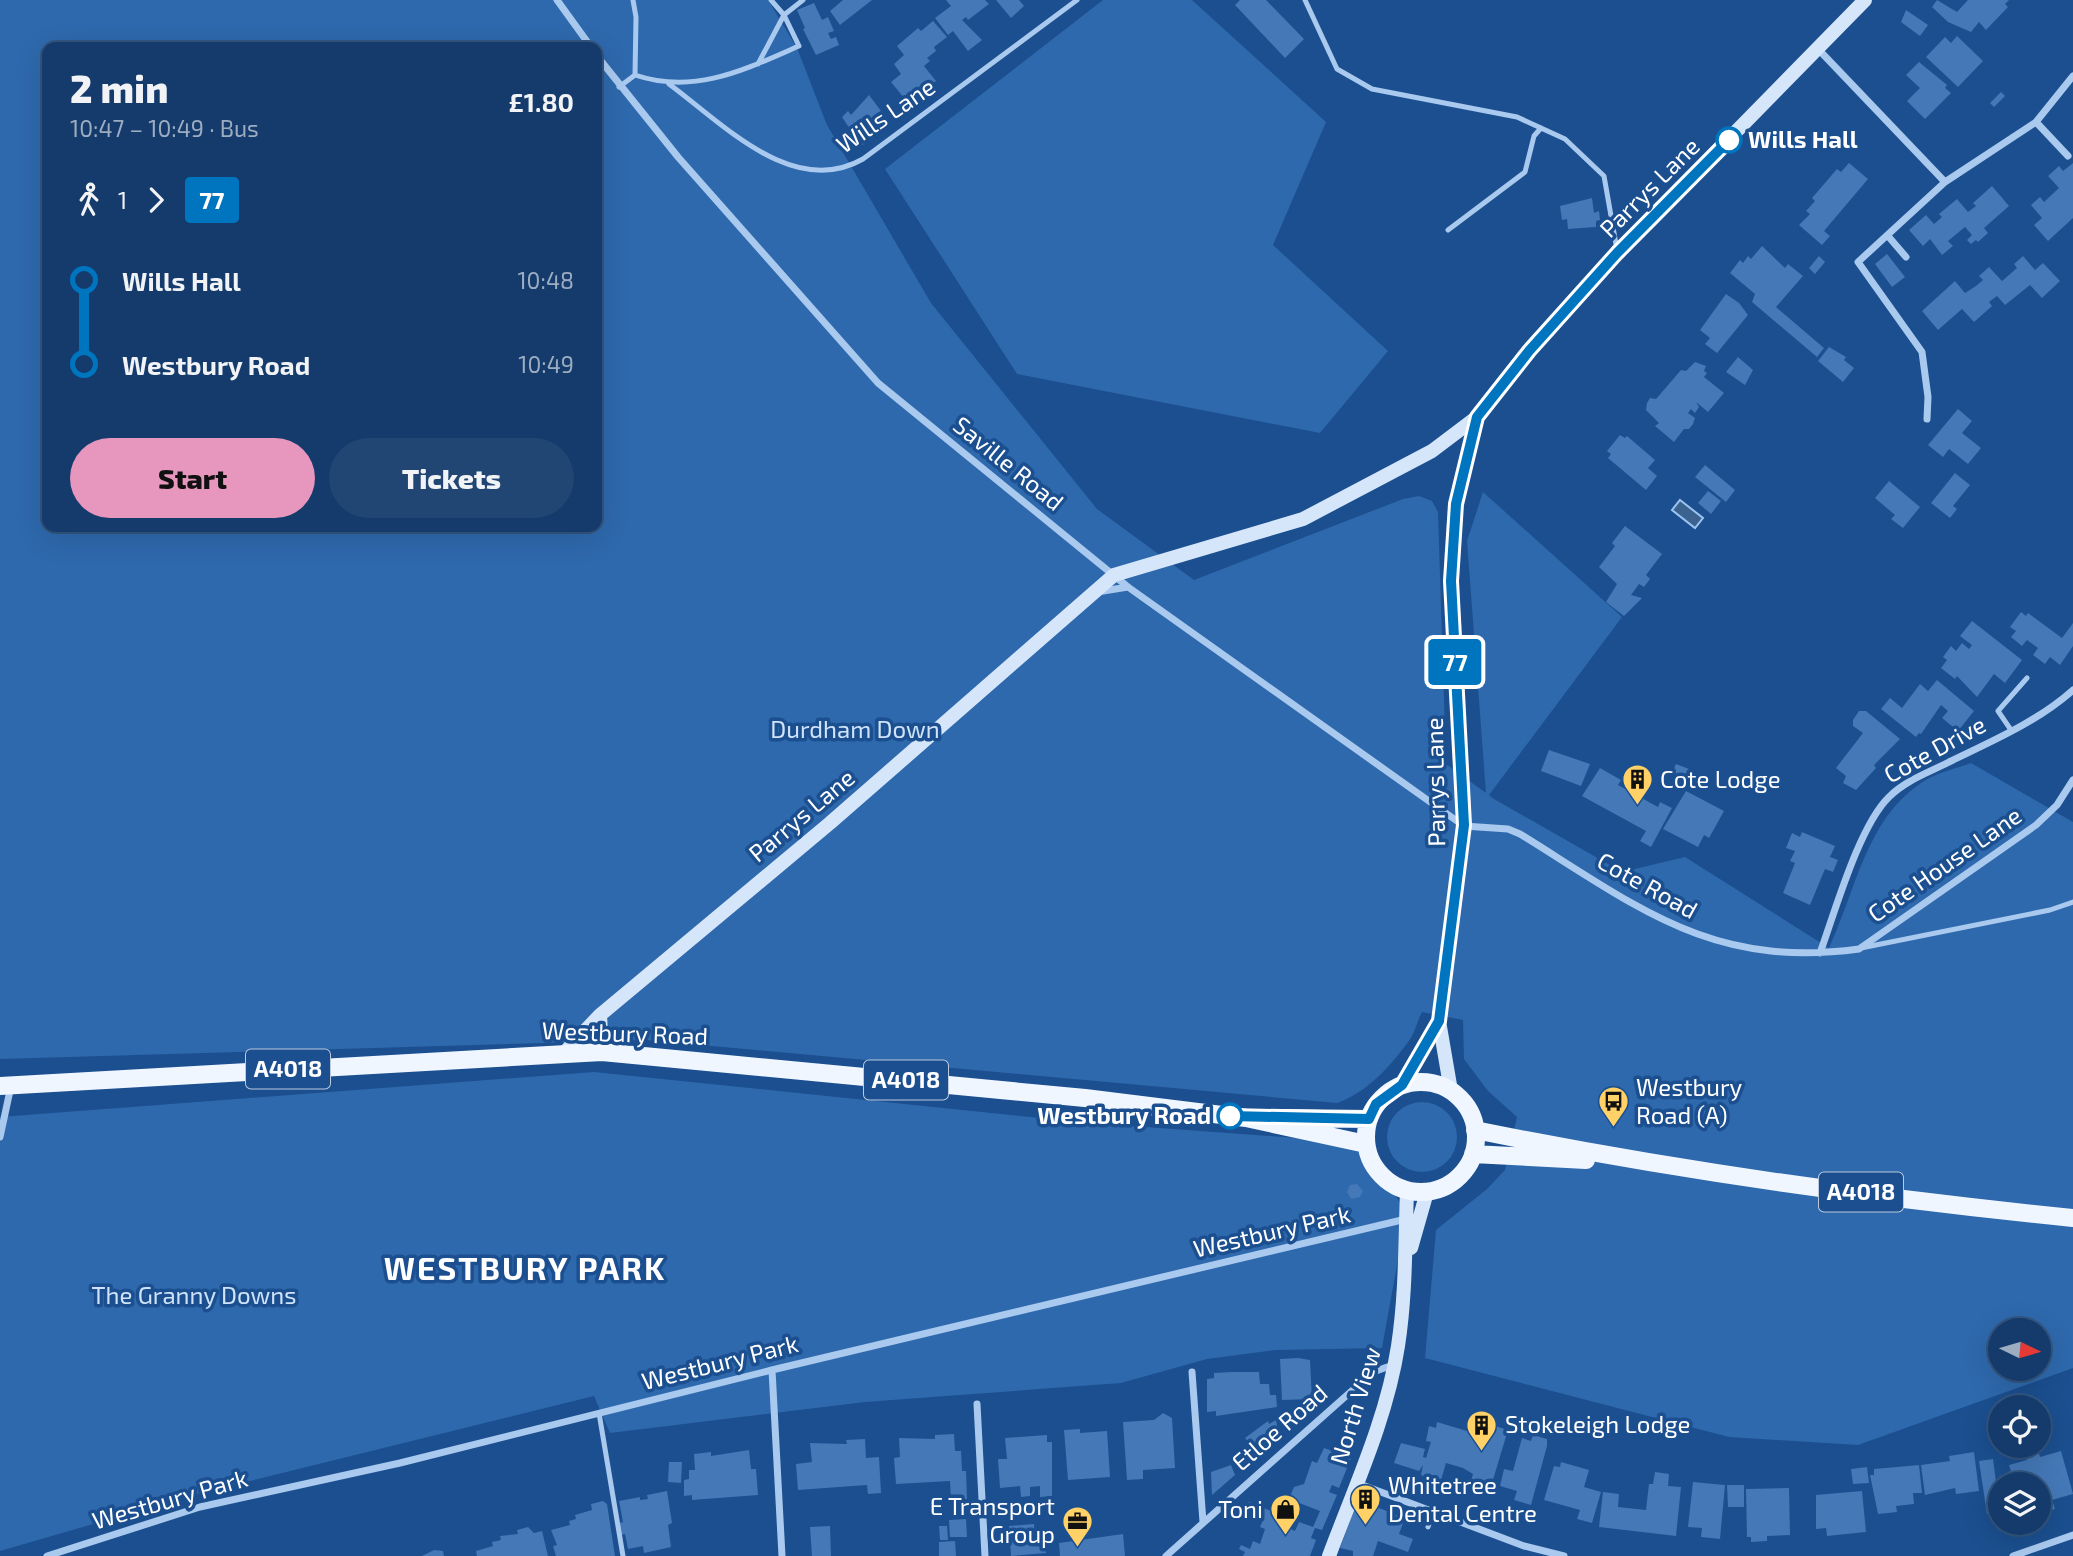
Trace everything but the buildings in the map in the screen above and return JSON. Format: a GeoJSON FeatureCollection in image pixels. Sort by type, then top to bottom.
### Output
{"type":"FeatureCollection","features":[{"type":"Feature","properties":{"kind":"main road","name":"Parrys Lane"},"geometry":{"type":"LineString","coordinates":[[565,1052],[600,1015],[830,823],[1114,575],[1303,519],[1432,451],[1477,417],[1529,351],[1617,253],[1819,50],[1865,0]]}},
{"type":"Feature","properties":{"kind":"main road","name":"Parrys Lane"},"geometry":{"type":"LineString","coordinates":[[1451,1091],[1439,1021],[1464,825],[1451,581],[1456,504],[1477,417]]}},
{"type":"Feature","properties":{"kind":"main road"},"geometry":{"type":"LineString","coordinates":[[600,1015],[602,1052]]}},
{"type":"Feature","properties":{"kind":"main road","name":"Parrys Lane"},"geometry":{"type":"LineString","coordinates":[[1402,1085],[1439,1021]]}},
{"type":"Feature","properties":{"kind":"main road","name":"Westbury Road"},"geometry":{"type":"LineString","coordinates":[[6,1086],[565,1052],[602,1052],[1086,1098],[1246,1118],[1366,1144]]}},
{"type":"Feature","properties":{"kind":"main road"},"geometry":{"type":"LineString","coordinates":[[1427,1082],[1451,1091],[1468,1108],[1475,1130],[1473,1154],[1455,1180],[1427,1192],[1407,1191],[1379,1173],[1366,1144],[1369,1119],[1376,1104],[1402,1085],[1427,1082]]}},
{"type":"Feature","properties":{"kind":"main road","name":"Westbury Road"},"geometry":{"type":"LineString","coordinates":[[1246,1118],[1369,1119]]}},
{"type":"Feature","properties":{"kind":"main road","name":"A4018"},"geometry":{"type":"LineString","coordinates":[[1475,1130],[1649,1163],[1987,1210],[2073,1219]]}},
{"type":"Feature","properties":{"kind":"main road","name":"A4018"},"geometry":{"type":"LineString","coordinates":[[1473,1154],[1649,1163]]}},
{"type":"Feature","properties":{"kind":"main road","name":"North View"},"geometry":{"type":"LineString","coordinates":[[1407,1191],[1407,1264]]}},
{"type":"Feature","properties":{"kind":"main road","name":"North View"},"geometry":{"type":"LineString","coordinates":[[1329,1556],[1356,1483],[1394,1364],[1407,1264],[1427,1192]]}},
{"type":"Feature","properties":{"kind":"street"},"geometry":{"type":"LineString","coordinates":[[557,0],[587,42]]}},
{"type":"Feature","properties":{"kind":"street"},"geometry":{"type":"LineString","coordinates":[[1819,50],[1945,182]]}},
{"type":"Feature","properties":{"kind":"street","name":"Saville Road"},"geometry":{"type":"LineString","coordinates":[[602,63],[619,87],[878,383],[1128,587],[1464,825]]}},
{"type":"Feature","properties":{"kind":"street"},"geometry":{"type":"LineString","coordinates":[[1927,419],[1928,397],[1922,352],[1858,262],[1945,182],[2036,122],[2073,76]]}},
{"type":"Feature","properties":{"kind":"street"},"geometry":{"type":"LineString","coordinates":[[2036,122],[2068,156]]}},
{"type":"Feature","properties":{"kind":"street"},"geometry":{"type":"LineString","coordinates":[[1888,236],[1906,257]]}},
{"type":"Feature","properties":{"kind":"street"},"geometry":{"type":"LineString","coordinates":[[1094,593],[1128,587]]}},
{"type":"Feature","properties":{"kind":"street","name":"Cote Drive"},"geometry":{"type":"LineString","coordinates":[[1820,953],[1849,875],[1875,817],[1887,799],[1918,776],[2047,713],[2073,690]]}},
{"type":"Feature","properties":{"kind":"street","name":"Cote House Lane"},"geometry":{"type":"LineString","coordinates":[[1820,953],[1859,949],[2036,825],[2057,805],[2073,780]]}},
{"type":"Feature","properties":{"kind":"street","name":"Cote Road"},"geometry":{"type":"LineString","coordinates":[[1464,825],[1508,829],[1520,834],[1654,916],[1698,937],[1744,949],[1820,953]]}},
{"type":"Feature","properties":{"kind":"street"},"geometry":{"type":"LineString","coordinates":[[0,1137],[6,1086]]}},
{"type":"Feature","properties":{"kind":"street","name":"Westbury Park"},"geometry":{"type":"LineString","coordinates":[[47,1556],[200,1507],[400,1463],[772,1370],[1406,1219]]}},
{"type":"Feature","properties":{"kind":"street","name":"Etloe Road"},"geometry":{"type":"LineString","coordinates":[[1168,1555],[1373,1372],[1394,1364]]}},
{"type":"Feature","properties":{"kind":"street"},"geometry":{"type":"LineString","coordinates":[[772,1370],[782,1556]]}},
{"type":"Feature","properties":{"kind":"street"},"geometry":{"type":"LineString","coordinates":[[1192,1372],[1203,1522]]}},
{"type":"Feature","properties":{"kind":"street"},"geometry":{"type":"LineString","coordinates":[[977,1404],[985,1556]]}},
{"type":"Feature","properties":{"kind":"street"},"geometry":{"type":"LineString","coordinates":[[1356,1483],[1524,1546],[1564,1556]]}},
{"type":"Feature","properties":{"kind":"street"},"geometry":{"type":"LineString","coordinates":[[2014,1556],[2073,1535]]}},
{"type":"Feature","properties":{"kind":"lane"},"geometry":{"type":"LineString","coordinates":[[633,0],[636,17],[635,75]]}},
{"type":"Feature","properties":{"kind":"lane"},"geometry":{"type":"LineString","coordinates":[[635,75],[669,84],[718,79],[799,46],[784,15],[771,0]]}},
{"type":"Feature","properties":{"kind":"lane"},"geometry":{"type":"LineString","coordinates":[[758,64],[784,15],[803,0]]}},
{"type":"Feature","properties":{"kind":"lane","name":"Wills Lane"},"geometry":{"type":"LineString","coordinates":[[669,84],[772,159],[804,169],[848,167],[1077,0]]}},
{"type":"Feature","properties":{"kind":"lane"},"geometry":{"type":"LineString","coordinates":[[1305,0],[1337,69],[1372,89],[1517,117],[1565,139],[1604,176],[1617,253]]}},
{"type":"Feature","properties":{"kind":"lane"},"geometry":{"type":"LineString","coordinates":[[619,87],[635,75]]}},
{"type":"Feature","properties":{"kind":"lane"},"geometry":{"type":"LineString","coordinates":[[1448,230],[1525,172],[1534,136],[1541,128]]}},
{"type":"Feature","properties":{"kind":"lane"},"geometry":{"type":"LineString","coordinates":[[2011,730],[1998,711],[2027,678]]}},
{"type":"Feature","properties":{"kind":"lane"},"geometry":{"type":"LineString","coordinates":[[1859,949],[2012,919],[2073,902]]}},
{"type":"Feature","properties":{"kind":"lane"},"geometry":{"type":"LineString","coordinates":[[599,1413],[623,1556]]}},
{"type":"Feature","properties":{"kind":"lane"},"geometry":{"type":"LineString","coordinates":[[1428,1527],[1433,1512]]}},
{"type":"Feature","properties":{"kind":"green space","name":"Durdham Down"},"geometry":{"type":"Polygon","coordinates":[[[0,0],[768,0],[797,48],[827,125],[931,303],[1097,509],[1194,580],[1403,499],[1419,496],[1432,501],[1438,512],[1446,764],[1486,793],[1467,541],[1483,492],[1622,617],[1489,795],[1494,799],[1622,872],[1685,857],[1829,948],[1874,837],[1902,799],[1921,783],[1971,763],[2073,822],[2073,1368],[2051,1376],[2051,1318],[1988,1318],[1988,1381],[2037,1381],[1998,1395],[1988,1395],[1988,1398],[1858,1445],[1729,1437],[1425,1358],[1436,1230],[1487,1189],[1505,1170],[1517,1117],[1488,1091],[1464,1059],[1463,1020],[1422,1012],[1410,1039],[1385,1070],[1358,1093],[1337,1103],[646,1040],[0,1059],[0,0]]]}},
{"type":"Feature","properties":{"kind":"green space"},"geometry":{"type":"Polygon","coordinates":[[[1103,0],[1192,0],[1326,122],[1273,245],[1388,351],[1320,433],[1017,374],[885,169],[1103,0]]]}},
{"type":"Feature","properties":{"kind":"green space","name":"The Granny Downs"},"geometry":{"type":"Polygon","coordinates":[[[594,1072],[1078,1122],[1350,1142],[1407,1210],[1382,1348],[1276,1350],[1207,1359],[1121,1383],[865,1402],[610,1433],[594,1396],[197,1494],[0,1551],[0,1117],[594,1072]]]}},
{"type":"Feature","properties":{"kind":"green space"},"geometry":{"type":"Polygon","coordinates":[[[1422,1102],[1441,1108],[1451,1118],[1457,1137],[1451,1156],[1441,1166],[1422,1172],[1403,1166],[1393,1156],[1387,1137],[1393,1118],[1403,1108],[1422,1102]]]}},
{"type":"Feature","properties":{"kind":"shaded area"},"geometry":{"type":"Polygon","coordinates":[[[1680,500],[1703,518],[1695,528],[1672,510],[1680,500]]]}},
{"type":"Feature","properties":{"kind":"bus line","name":"77"},"geometry":{"type":"LineString","coordinates":[[1230,1116],[1369,1119],[1376,1104],[1402,1085],[1439,1021],[1464,825],[1451,581],[1452,555],[1456,504],[1477,417],[1529,351],[1617,253],[1729,140]]}},
{"type":"Feature","properties":{"kind":"place","name":"Wills Hall"},"geometry":{"type":"Point","coordinates":[1729,140]}},
{"type":"Feature","properties":{"kind":"place","name":"Cote Lodge"},"geometry":{"type":"Point","coordinates":[1637,807]}},
{"type":"Feature","properties":{"kind":"place","name":"Westbury Road"},"geometry":{"type":"Point","coordinates":[1230,1116]}},
{"type":"Feature","properties":{"kind":"place","name":"Westbury Road (A)"},"geometry":{"type":"Point","coordinates":[1613,1129]}},
{"type":"Feature","properties":{"kind":"place","name":"Stokeleigh Lodge"},"geometry":{"type":"Point","coordinates":[1482,1452]}},
{"type":"Feature","properties":{"kind":"place","name":"Whitetree Dental Centre"},"geometry":{"type":"Point","coordinates":[1365,1527]}},
{"type":"Feature","properties":{"kind":"place","name":"Toni"},"geometry":{"type":"Point","coordinates":[1286,1537]}},
{"type":"Feature","properties":{"kind":"place","name":"E Transport Group"},"geometry":{"type":"Point","coordinates":[1078,1548]}},
{"type":"Feature","properties":{"kind":"district","name":"WESTBURY PARK"},"geometry":{"type":"Point","coordinates":[525,1269]}}]}
